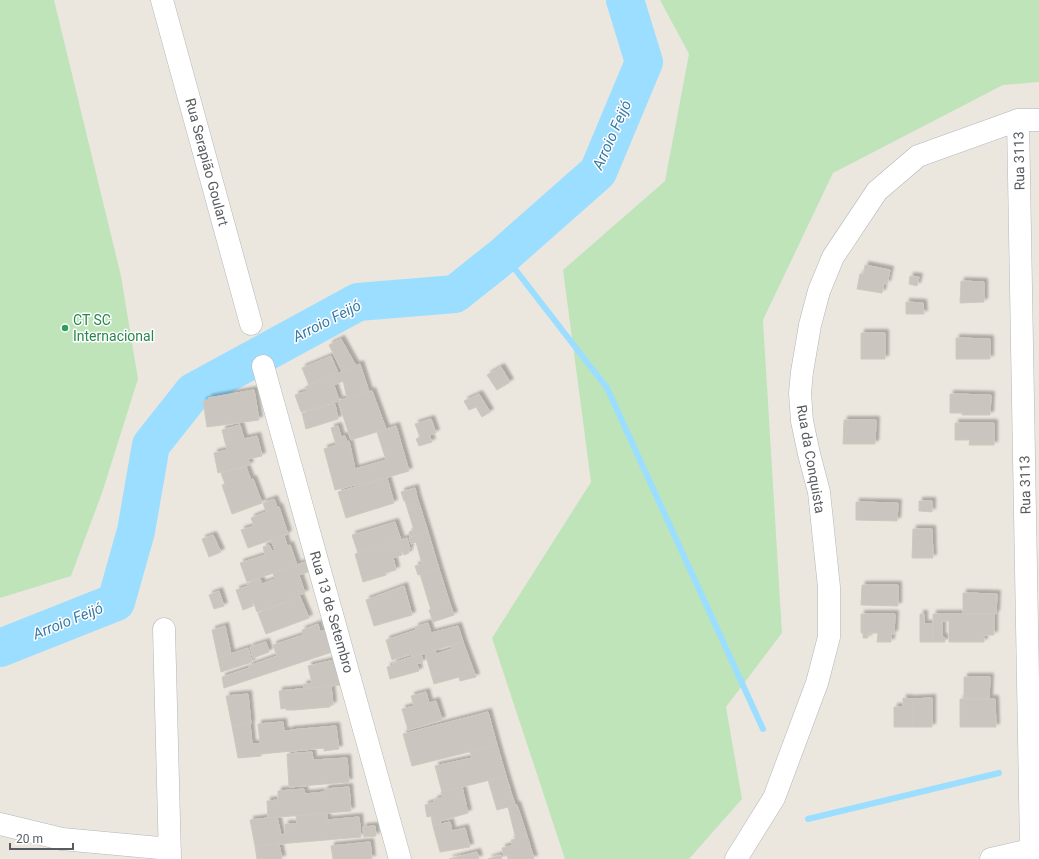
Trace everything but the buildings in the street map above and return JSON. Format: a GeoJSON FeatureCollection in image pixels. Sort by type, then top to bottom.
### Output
{"type":"FeatureCollection","features":[{"type":"Feature","properties":{"kind":"street","name":"Rua Serapião Goulart"},"geometry":{"type":"LineString","coordinates":[[162,0],[251,324]]}},
{"type":"Feature","properties":{"kind":"street","name":"Rua 3113"},"geometry":{"type":"LineString","coordinates":[[1029,120],[1035,849]]}},
{"type":"Feature","properties":{"kind":"street","name":"Rua da Conquista"},"geometry":{"type":"LineString","coordinates":[[736,859],[774,798],[817,683],[829,637],[829,587],[819,492],[802,421],[800,393],[810,325],[819,291],[833,257],[877,191],[918,156],[1029,120]]}},
{"type":"Feature","properties":{"kind":"street","name":"Rua 13 de Setembro"},"geometry":{"type":"LineString","coordinates":[[263,366],[400,859]]}},
{"type":"Feature","properties":{"kind":"street"},"geometry":{"type":"LineString","coordinates":[[0,824],[62,839],[170,854],[164,629]]}},
{"type":"Feature","properties":{"kind":"street"},"geometry":{"type":"LineString","coordinates":[[991,859],[1035,849]]}},
{"type":"Feature","properties":{"kind":"green space","name":"CT SC Internacional"},"geometry":{"type":"Polygon","coordinates":[[[0,0],[54,0],[121,276],[138,379],[102,493],[71,576],[0,598],[0,0]]]}},
{"type":"Feature","properties":{"kind":"green space"},"geometry":{"type":"Polygon","coordinates":[[[660,0],[1039,0],[1039,82],[1003,85],[833,173],[763,320],[782,633],[726,707],[742,799],[689,859],[565,859],[492,638],[591,482],[563,270],[665,181],[689,54],[660,0]]]}},
{"type":"Feature","properties":{"kind":"waterway","name":"Arroio Feijó"},"geometry":{"type":"LineString","coordinates":[[0,648],[116,602],[136,531],[151,445],[193,392],[358,302],[455,294],[504,255],[598,172],[644,62],[625,0]]}},
{"type":"Feature","properties":{"kind":"waterway"},"geometry":{"type":"LineString","coordinates":[[504,255],[607,388],[763,729]]}},
{"type":"Feature","properties":{"kind":"waterway"},"geometry":{"type":"LineString","coordinates":[[808,819],[999,773]]}},
{"type":"Feature","properties":{"kind":"place","name":"CT SC Internacional"},"geometry":{"type":"Point","coordinates":[65,328]}}]}
